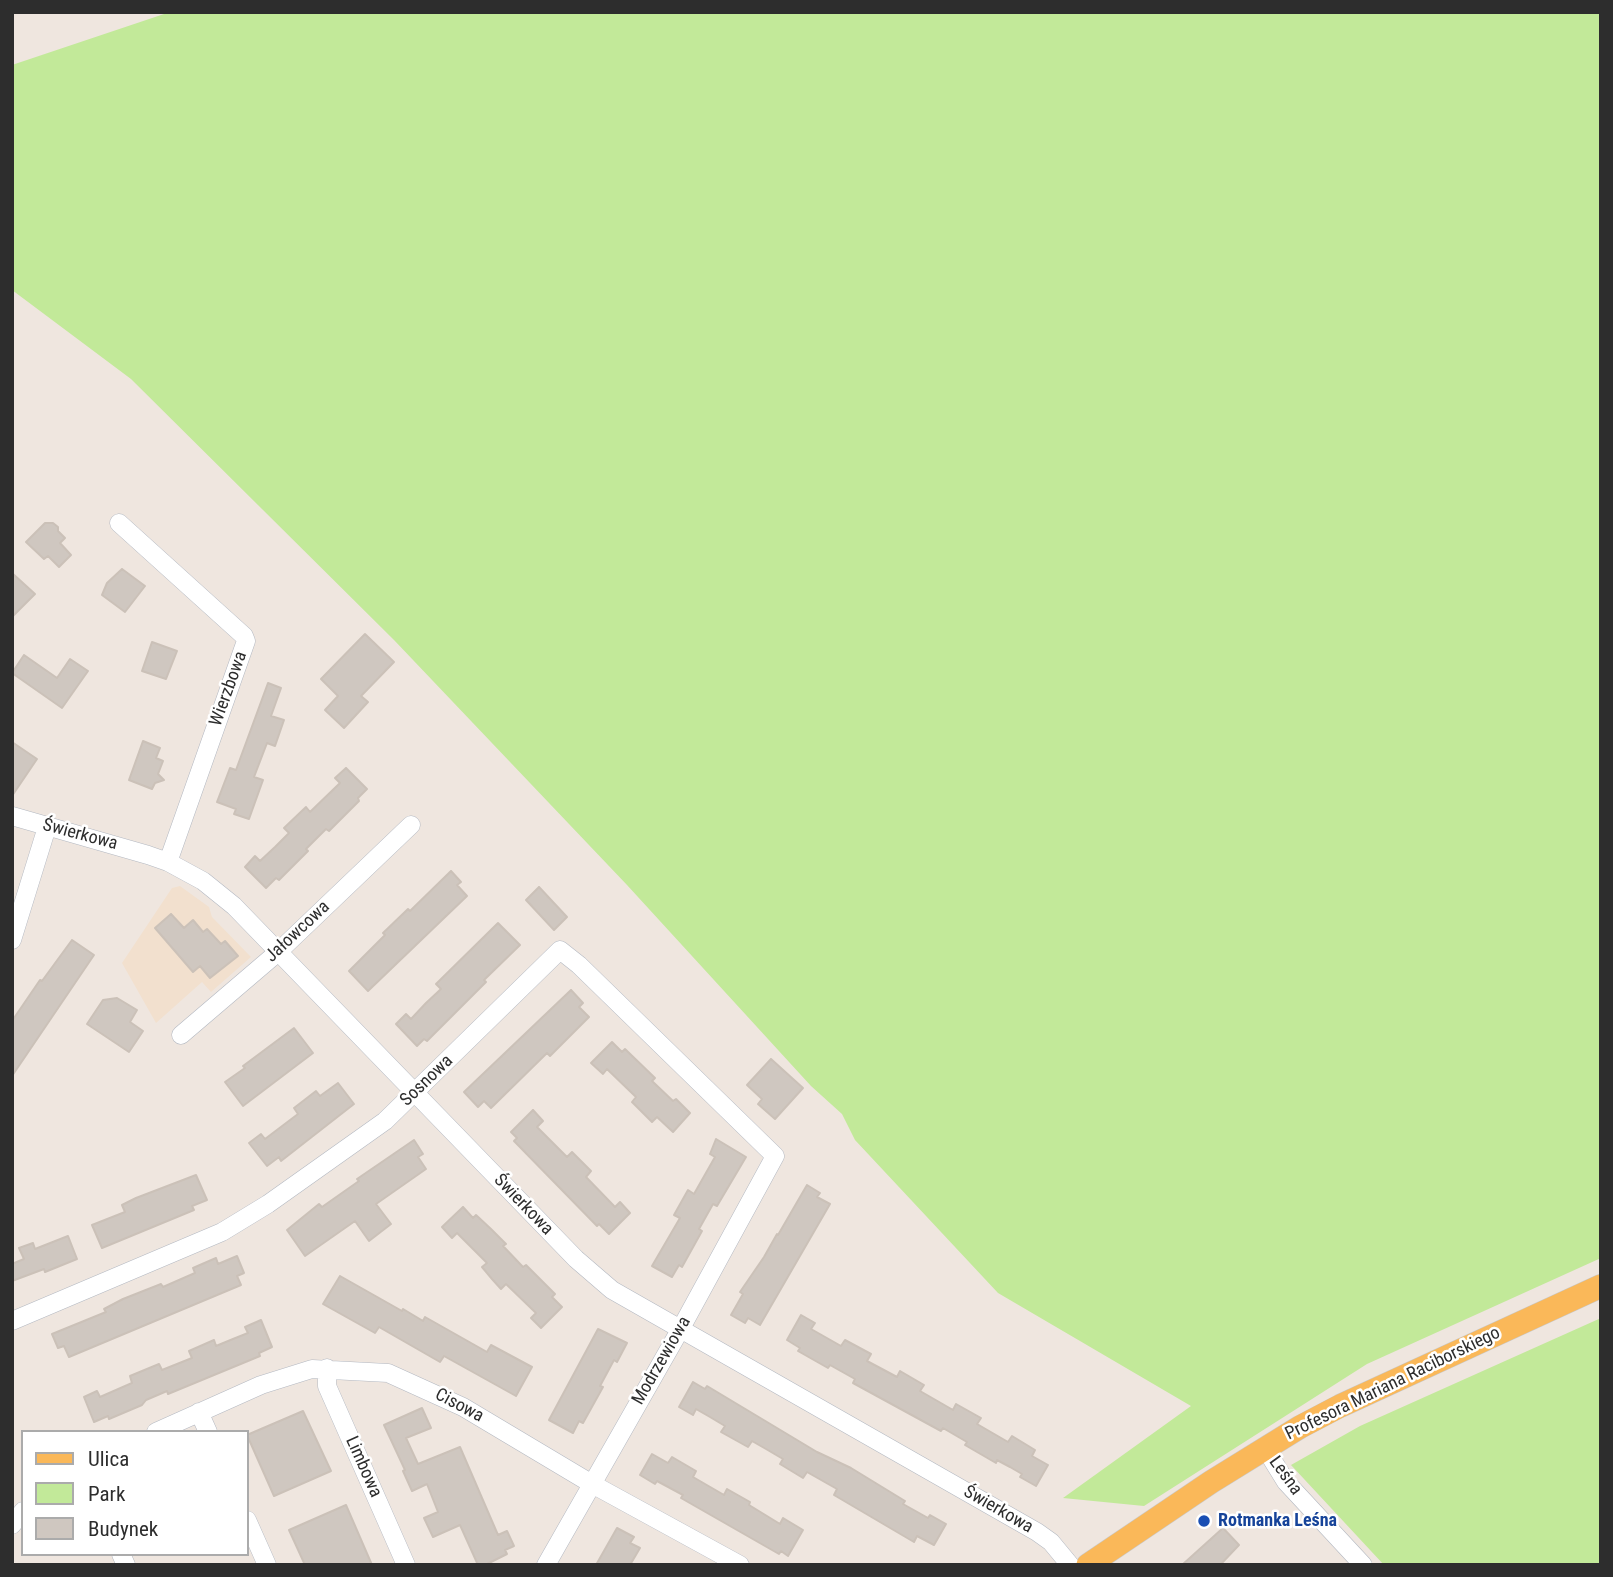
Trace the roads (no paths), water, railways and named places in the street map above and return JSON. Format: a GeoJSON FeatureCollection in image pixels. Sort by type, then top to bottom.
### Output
{"type":"FeatureCollection","features":[{"type":"Feature","properties":{"kind":"main road","name":"Profesora Mariana Raciborskiego"},"geometry":{"type":"LineString","coordinates":[[1088,1565],[1265,1448],[1340,1406],[1601,1286]]}},
{"type":"Feature","properties":{"kind":"street","name":"Wierzbowa"},"geometry":{"type":"LineString","coordinates":[[119,523],[244,636],[246,641],[168,862]]}},
{"type":"Feature","properties":{"kind":"street","name":"Świerkowa"},"geometry":{"type":"LineString","coordinates":[[12,816],[168,862],[203,881],[219,893],[576,1259],[612,1290],[1037,1532],[1051,1542],[1070,1565]]}},
{"type":"Feature","properties":{"kind":"street","name":"Jałowcowa"},"geometry":{"type":"LineString","coordinates":[[181,1035],[277,953],[411,825]]}},
{"type":"Feature","properties":{"kind":"street"},"geometry":{"type":"LineString","coordinates":[[12,940],[47,827]]}},
{"type":"Feature","properties":{"kind":"street","name":"Sosnowa"},"geometry":{"type":"LineString","coordinates":[[12,1321],[172,1255],[239,1223],[385,1121],[560,950],[579,965],[775,1156]]}},
{"type":"Feature","properties":{"kind":"street","name":"Modrzewiowa"},"geometry":{"type":"LineString","coordinates":[[546,1565],[680,1331],[775,1156]]}},
{"type":"Feature","properties":{"kind":"street","name":"Limbowa"},"geometry":{"type":"LineString","coordinates":[[327,1368],[327,1386],[406,1565]]}},
{"type":"Feature","properties":{"kind":"street","name":"Cisowa"},"geometry":{"type":"LineString","coordinates":[[160,1430],[270,1381],[312,1369],[388,1373],[463,1407],[592,1484],[740,1565]]}},
{"type":"Feature","properties":{"kind":"street"},"geometry":{"type":"LineString","coordinates":[[199,1412],[207,1430]]}},
{"type":"Feature","properties":{"kind":"street","name":"Leśna"},"geometry":{"type":"LineString","coordinates":[[1265,1448],[1286,1482],[1363,1565]]}},
{"type":"Feature","properties":{"kind":"street"},"geometry":{"type":"LineString","coordinates":[[248,1522],[267,1565]]}},
{"type":"Feature","properties":{"kind":"place","name":"Rotmanka Leśna"},"geometry":{"type":"Point","coordinates":[1204,1521]}}]}
